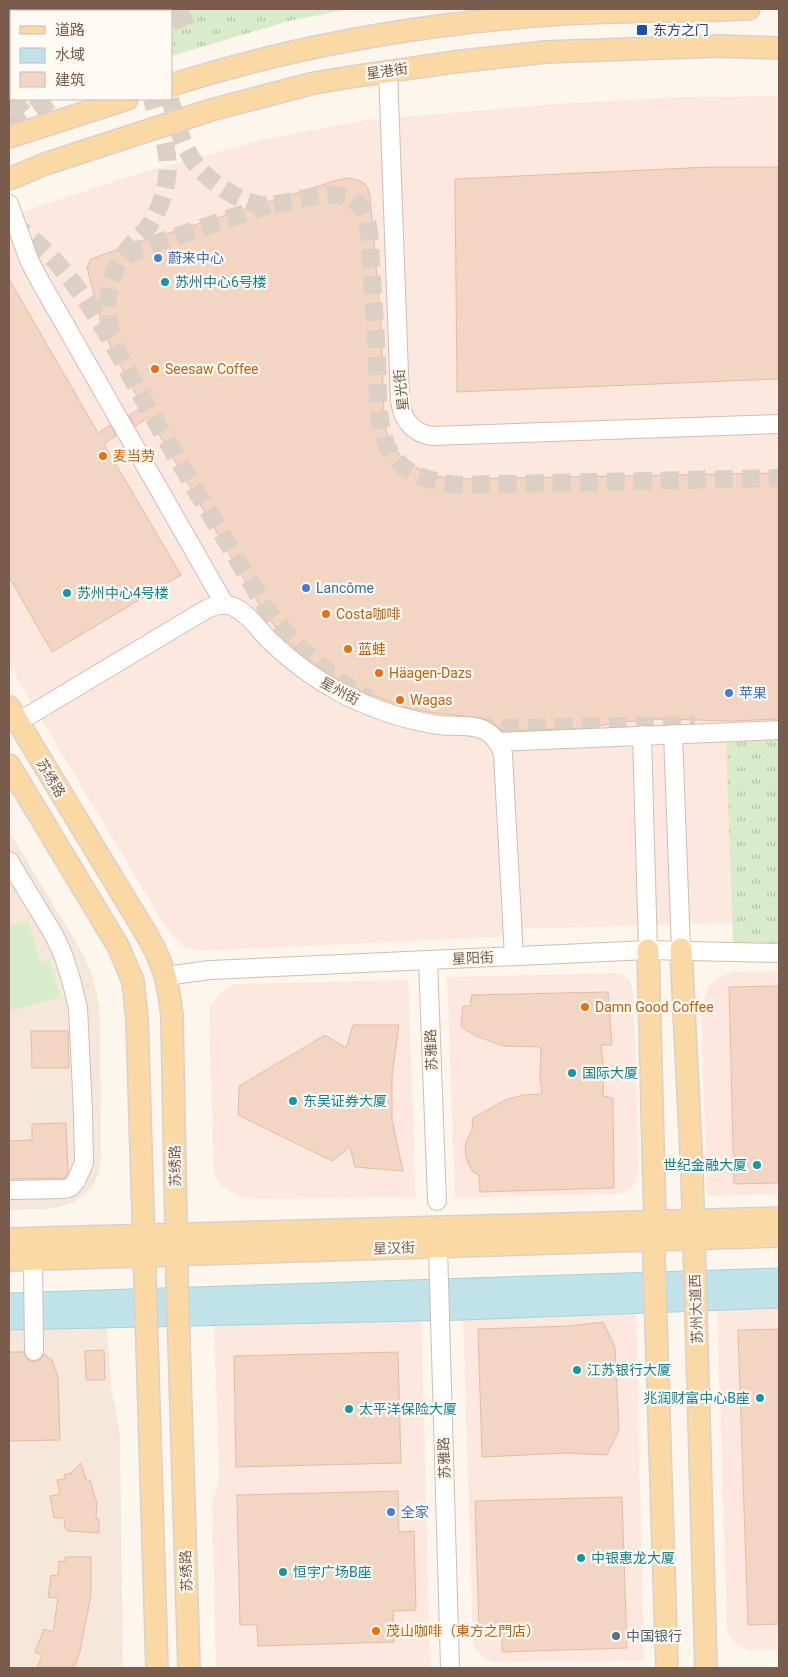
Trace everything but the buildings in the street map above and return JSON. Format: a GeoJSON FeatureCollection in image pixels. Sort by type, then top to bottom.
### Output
{"type":"FeatureCollection","features":[{"type":"Feature","properties":{"kind":"main road"},"geometry":{"type":"LineString","coordinates":[[172,85],[262,59],[385,34],[450,24],[598,12],[749,9]]}},
{"type":"Feature","properties":{"kind":"main road","name":"星港街"},"geometry":{"type":"LineString","coordinates":[[9,179],[44,164],[245,100],[314,83],[388,71],[545,52],[718,46],[779,48]]}},
{"type":"Feature","properties":{"kind":"main road"},"geometry":{"type":"LineString","coordinates":[[9,137],[124,100]]}},
{"type":"Feature","properties":{"kind":"main road","name":"苏绣路"},"geometry":{"type":"LineString","coordinates":[[13,715],[147,935],[166,976],[172,1016],[177,1277],[189,1668]]}},
{"type":"Feature","properties":{"kind":"main road"},"geometry":{"type":"LineString","coordinates":[[9,765],[118,946],[133,981],[137,1019],[157,1668]]}},
{"type":"Feature","properties":{"kind":"main road","name":"苏州大道西"},"geometry":{"type":"LineString","coordinates":[[681,949],[694,1239],[706,1668]]}},
{"type":"Feature","properties":{"kind":"main road"},"geometry":{"type":"LineString","coordinates":[[648,950],[655,1231],[654,1261],[667,1668]]}},
{"type":"Feature","properties":{"kind":"main road","name":"星汉街"},"geometry":{"type":"LineString","coordinates":[[694,1239],[779,1218]]}},
{"type":"Feature","properties":{"kind":"main road","name":"星汉街"},"geometry":{"type":"LineString","coordinates":[[9,1239],[143,1245],[655,1231],[694,1239],[779,1236]]}},
{"type":"Feature","properties":{"kind":"main road","name":"星汉街"},"geometry":{"type":"LineString","coordinates":[[177,1244],[438,1247],[655,1231]]}},
{"type":"Feature","properties":{"kind":"main road","name":"星汉街"},"geometry":{"type":"LineString","coordinates":[[9,1260],[33,1259],[143,1245]]}},
{"type":"Feature","properties":{"kind":"street","name":"星光街"},"geometry":{"type":"LineString","coordinates":[[388,71],[400,400],[402,413],[412,427],[432,436],[779,424]]}},
{"type":"Feature","properties":{"kind":"street"},"geometry":{"type":"LineString","coordinates":[[9,204],[29,260],[40,281],[225,605],[216,605],[205,610],[13,715]]}},
{"type":"Feature","properties":{"kind":"street","name":"星州街"},"geometry":{"type":"LineString","coordinates":[[225,605],[234,607],[243,613],[268,639],[295,662],[340,692],[372,707],[406,719],[442,726],[470,727],[484,730],[497,742]]}},
{"type":"Feature","properties":{"kind":"street"},"geometry":{"type":"LineString","coordinates":[[514,956],[503,754],[497,742],[779,730]]}},
{"type":"Feature","properties":{"kind":"street"},"geometry":{"type":"LineString","coordinates":[[673,734],[681,949]]}},
{"type":"Feature","properties":{"kind":"street"},"geometry":{"type":"LineString","coordinates":[[642,735],[648,950]]}},
{"type":"Feature","properties":{"kind":"street"},"geometry":{"type":"LineString","coordinates":[[9,861],[54,935],[64,957],[72,983],[78,1008],[84,1163],[76,1181],[71,1187],[66,1189],[9,1190]]}},
{"type":"Feature","properties":{"kind":"street","name":"星阳街"},"geometry":{"type":"LineString","coordinates":[[166,976],[210,970],[648,950],[681,949],[779,953]]}},
{"type":"Feature","properties":{"kind":"street","name":"苏雅路"},"geometry":{"type":"LineString","coordinates":[[428,960],[437,1200]]}},
{"type":"Feature","properties":{"kind":"street","name":"苏雅路"},"geometry":{"type":"LineString","coordinates":[[438,1247],[450,1668]]}},
{"type":"Feature","properties":{"kind":"street"},"geometry":{"type":"LineString","coordinates":[[33,1259],[34,1345]]}},
{"type":"Feature","properties":{"kind":"shaded area"},"geometry":{"type":"Polygon","coordinates":[[[779,96],[779,945],[732,923],[516,929],[495,937],[200,951],[185,947],[174,938],[162,921],[9,665],[9,216],[137,174],[270,138],[367,120],[541,105],[678,97],[779,96]]]}},
{"type":"Feature","properties":{"kind":"shaded area"},"geometry":{"type":"Polygon","coordinates":[[[9,831],[84,956],[92,975],[100,1016],[101,1151],[99,1172],[94,1184],[85,1194],[73,1203],[50,1209],[9,1210],[9,831]]]}},
{"type":"Feature","properties":{"kind":"shaded area","name":"世纪金融大厦"},"geometry":{"type":"Polygon","coordinates":[[[779,971],[779,1194],[707,1196],[701,1009],[705,996],[709,987],[718,978],[732,972],[779,971]]]}},
{"type":"Feature","properties":{"kind":"shaded area","name":"国际大厦"},"geometry":{"type":"Polygon","coordinates":[[[614,973],[622,975],[630,981],[633,992],[639,1169],[633,1186],[625,1192],[617,1194],[455,1198],[447,977],[614,973]]]}},
{"type":"Feature","properties":{"kind":"shaded area","name":"东吴证券大厦"},"geometry":{"type":"Polygon","coordinates":[[[408,980],[416,1197],[258,1199],[241,1197],[221,1186],[214,1174],[209,1011],[220,992],[235,984],[408,980]]]}},
{"type":"Feature","properties":{"kind":"shaded area"},"geometry":{"type":"Polygon","coordinates":[[[779,1308],[779,1650],[749,1650],[740,1647],[731,1639],[727,1630],[717,1309],[779,1308]]]}},
{"type":"Feature","properties":{"kind":"shaded area"},"geometry":{"type":"Polygon","coordinates":[[[636,1313],[644,1661],[493,1662],[477,1652],[473,1643],[463,1320],[636,1313]]]}},
{"type":"Feature","properties":{"kind":"shaded area"},"geometry":{"type":"Polygon","coordinates":[[[422,1320],[430,1668],[216,1668],[212,1503],[219,1482],[214,1326],[422,1320]]]}},
{"type":"Feature","properties":{"kind":"shaded area"},"geometry":{"type":"Polygon","coordinates":[[[107,1327],[111,1386],[120,1436],[123,1668],[9,1668],[9,1330],[107,1327]]]}},
{"type":"Feature","properties":{"kind":"green space"},"geometry":{"type":"Polygon","coordinates":[[[9,9],[351,9],[289,21],[172,56],[172,10],[10,10],[10,100],[29,100],[9,108],[9,9]]]}},
{"type":"Feature","properties":{"kind":"green space"},"geometry":{"type":"Polygon","coordinates":[[[779,732],[779,945],[733,947],[726,735],[779,732]]]}},
{"type":"Feature","properties":{"kind":"green space"},"geometry":{"type":"Polygon","coordinates":[[[28,921],[40,962],[49,960],[60,997],[9,1011],[9,926],[28,921]]]}},
{"type":"Feature","properties":{"kind":"water"},"geometry":{"type":"Polygon","coordinates":[[[779,1268],[779,1308],[463,1320],[9,1330],[9,1293],[779,1268]]]}},
{"type":"Feature","properties":{"kind":"tunnel"},"geometry":{"type":"LineString","coordinates":[[172,21],[198,9]]}},
{"type":"Feature","properties":{"kind":"tunnel"},"geometry":{"type":"LineString","coordinates":[[9,105],[14,100]]}},
{"type":"Feature","properties":{"kind":"tunnel"},"geometry":{"type":"LineString","coordinates":[[9,111],[23,100]]}},
{"type":"Feature","properties":{"kind":"tunnel"},"geometry":{"type":"LineString","coordinates":[[9,129],[48,100]]}},
{"type":"Feature","properties":{"kind":"tunnel"},"geometry":{"type":"LineString","coordinates":[[111,333],[107,311],[111,280],[127,250],[145,231],[153,219],[161,202],[166,184],[168,168],[166,148],[152,100]]}},
{"type":"Feature","properties":{"kind":"tunnel"},"geometry":{"type":"LineString","coordinates":[[170,100],[181,137],[192,159],[205,175],[223,189],[244,200],[264,205],[316,196],[344,196],[355,201],[363,211],[370,237],[381,428],[387,445],[396,460],[410,471],[430,480],[458,485],[779,478]]}},
{"type":"Feature","properties":{"kind":"tunnel"},"geometry":{"type":"LineString","coordinates":[[126,256],[139,249],[269,205]]}},
{"type":"Feature","properties":{"kind":"tunnel"},"geometry":{"type":"LineString","coordinates":[[11,223],[35,241],[56,262],[92,310],[180,464],[266,608],[288,635],[313,660],[340,681],[370,699]]}},
{"type":"Feature","properties":{"kind":"tunnel"},"geometry":{"type":"LineString","coordinates":[[474,726],[505,728],[695,725]]}},
{"type":"Feature","properties":{"kind":"place","name":"东方之门"},"geometry":{"type":"Point","coordinates":[642,30]}},
{"type":"Feature","properties":{"kind":"place","name":"蔚来中心"},"geometry":{"type":"Point","coordinates":[158,258]}},
{"type":"Feature","properties":{"kind":"place","name":"苏州中心6号楼"},"geometry":{"type":"Point","coordinates":[165,282]}},
{"type":"Feature","properties":{"kind":"place","name":"Seesaw Coffee"},"geometry":{"type":"Point","coordinates":[155,369]}},
{"type":"Feature","properties":{"kind":"place","name":"麦当劳"},"geometry":{"type":"Point","coordinates":[103,456]}},
{"type":"Feature","properties":{"kind":"place","name":"Lancôme"},"geometry":{"type":"Point","coordinates":[306,588]}},
{"type":"Feature","properties":{"kind":"place","name":"苏州中心4号楼"},"geometry":{"type":"Point","coordinates":[67,593]}},
{"type":"Feature","properties":{"kind":"place","name":"Costa咖啡"},"geometry":{"type":"Point","coordinates":[326,614]}},
{"type":"Feature","properties":{"kind":"place","name":"蓝蛙"},"geometry":{"type":"Point","coordinates":[348,649]}},
{"type":"Feature","properties":{"kind":"place","name":"Häagen-Dazs"},"geometry":{"type":"Point","coordinates":[379,673]}},
{"type":"Feature","properties":{"kind":"place","name":"苹果"},"geometry":{"type":"Point","coordinates":[729,693]}},
{"type":"Feature","properties":{"kind":"place","name":"Wagas"},"geometry":{"type":"Point","coordinates":[400,700]}},
{"type":"Feature","properties":{"kind":"place","name":"Damn Good Coffee"},"geometry":{"type":"Point","coordinates":[585,1007]}},
{"type":"Feature","properties":{"kind":"place","name":"国际大厦"},"geometry":{"type":"Point","coordinates":[572,1073]}},
{"type":"Feature","properties":{"kind":"place","name":"东吴证券大厦"},"geometry":{"type":"Point","coordinates":[293,1101]}},
{"type":"Feature","properties":{"kind":"place","name":"世纪金融大厦"},"geometry":{"type":"Point","coordinates":[757,1165]}},
{"type":"Feature","properties":{"kind":"place","name":"江苏银行大厦"},"geometry":{"type":"Point","coordinates":[577,1370]}},
{"type":"Feature","properties":{"kind":"place","name":"兆润财富中心B座"},"geometry":{"type":"Point","coordinates":[760,1398]}},
{"type":"Feature","properties":{"kind":"place","name":"太平洋保险大厦"},"geometry":{"type":"Point","coordinates":[349,1409]}},
{"type":"Feature","properties":{"kind":"place","name":"全家"},"geometry":{"type":"Point","coordinates":[391,1512]}},
{"type":"Feature","properties":{"kind":"place","name":"中银惠龙大厦"},"geometry":{"type":"Point","coordinates":[581,1558]}},
{"type":"Feature","properties":{"kind":"place","name":"恒宇广场B座"},"geometry":{"type":"Point","coordinates":[283,1572]}},
{"type":"Feature","properties":{"kind":"place","name":"茂山咖啡（東方之門店）"},"geometry":{"type":"Point","coordinates":[376,1631]}},
{"type":"Feature","properties":{"kind":"place","name":"中国银行"},"geometry":{"type":"Point","coordinates":[616,1636]}}]}
